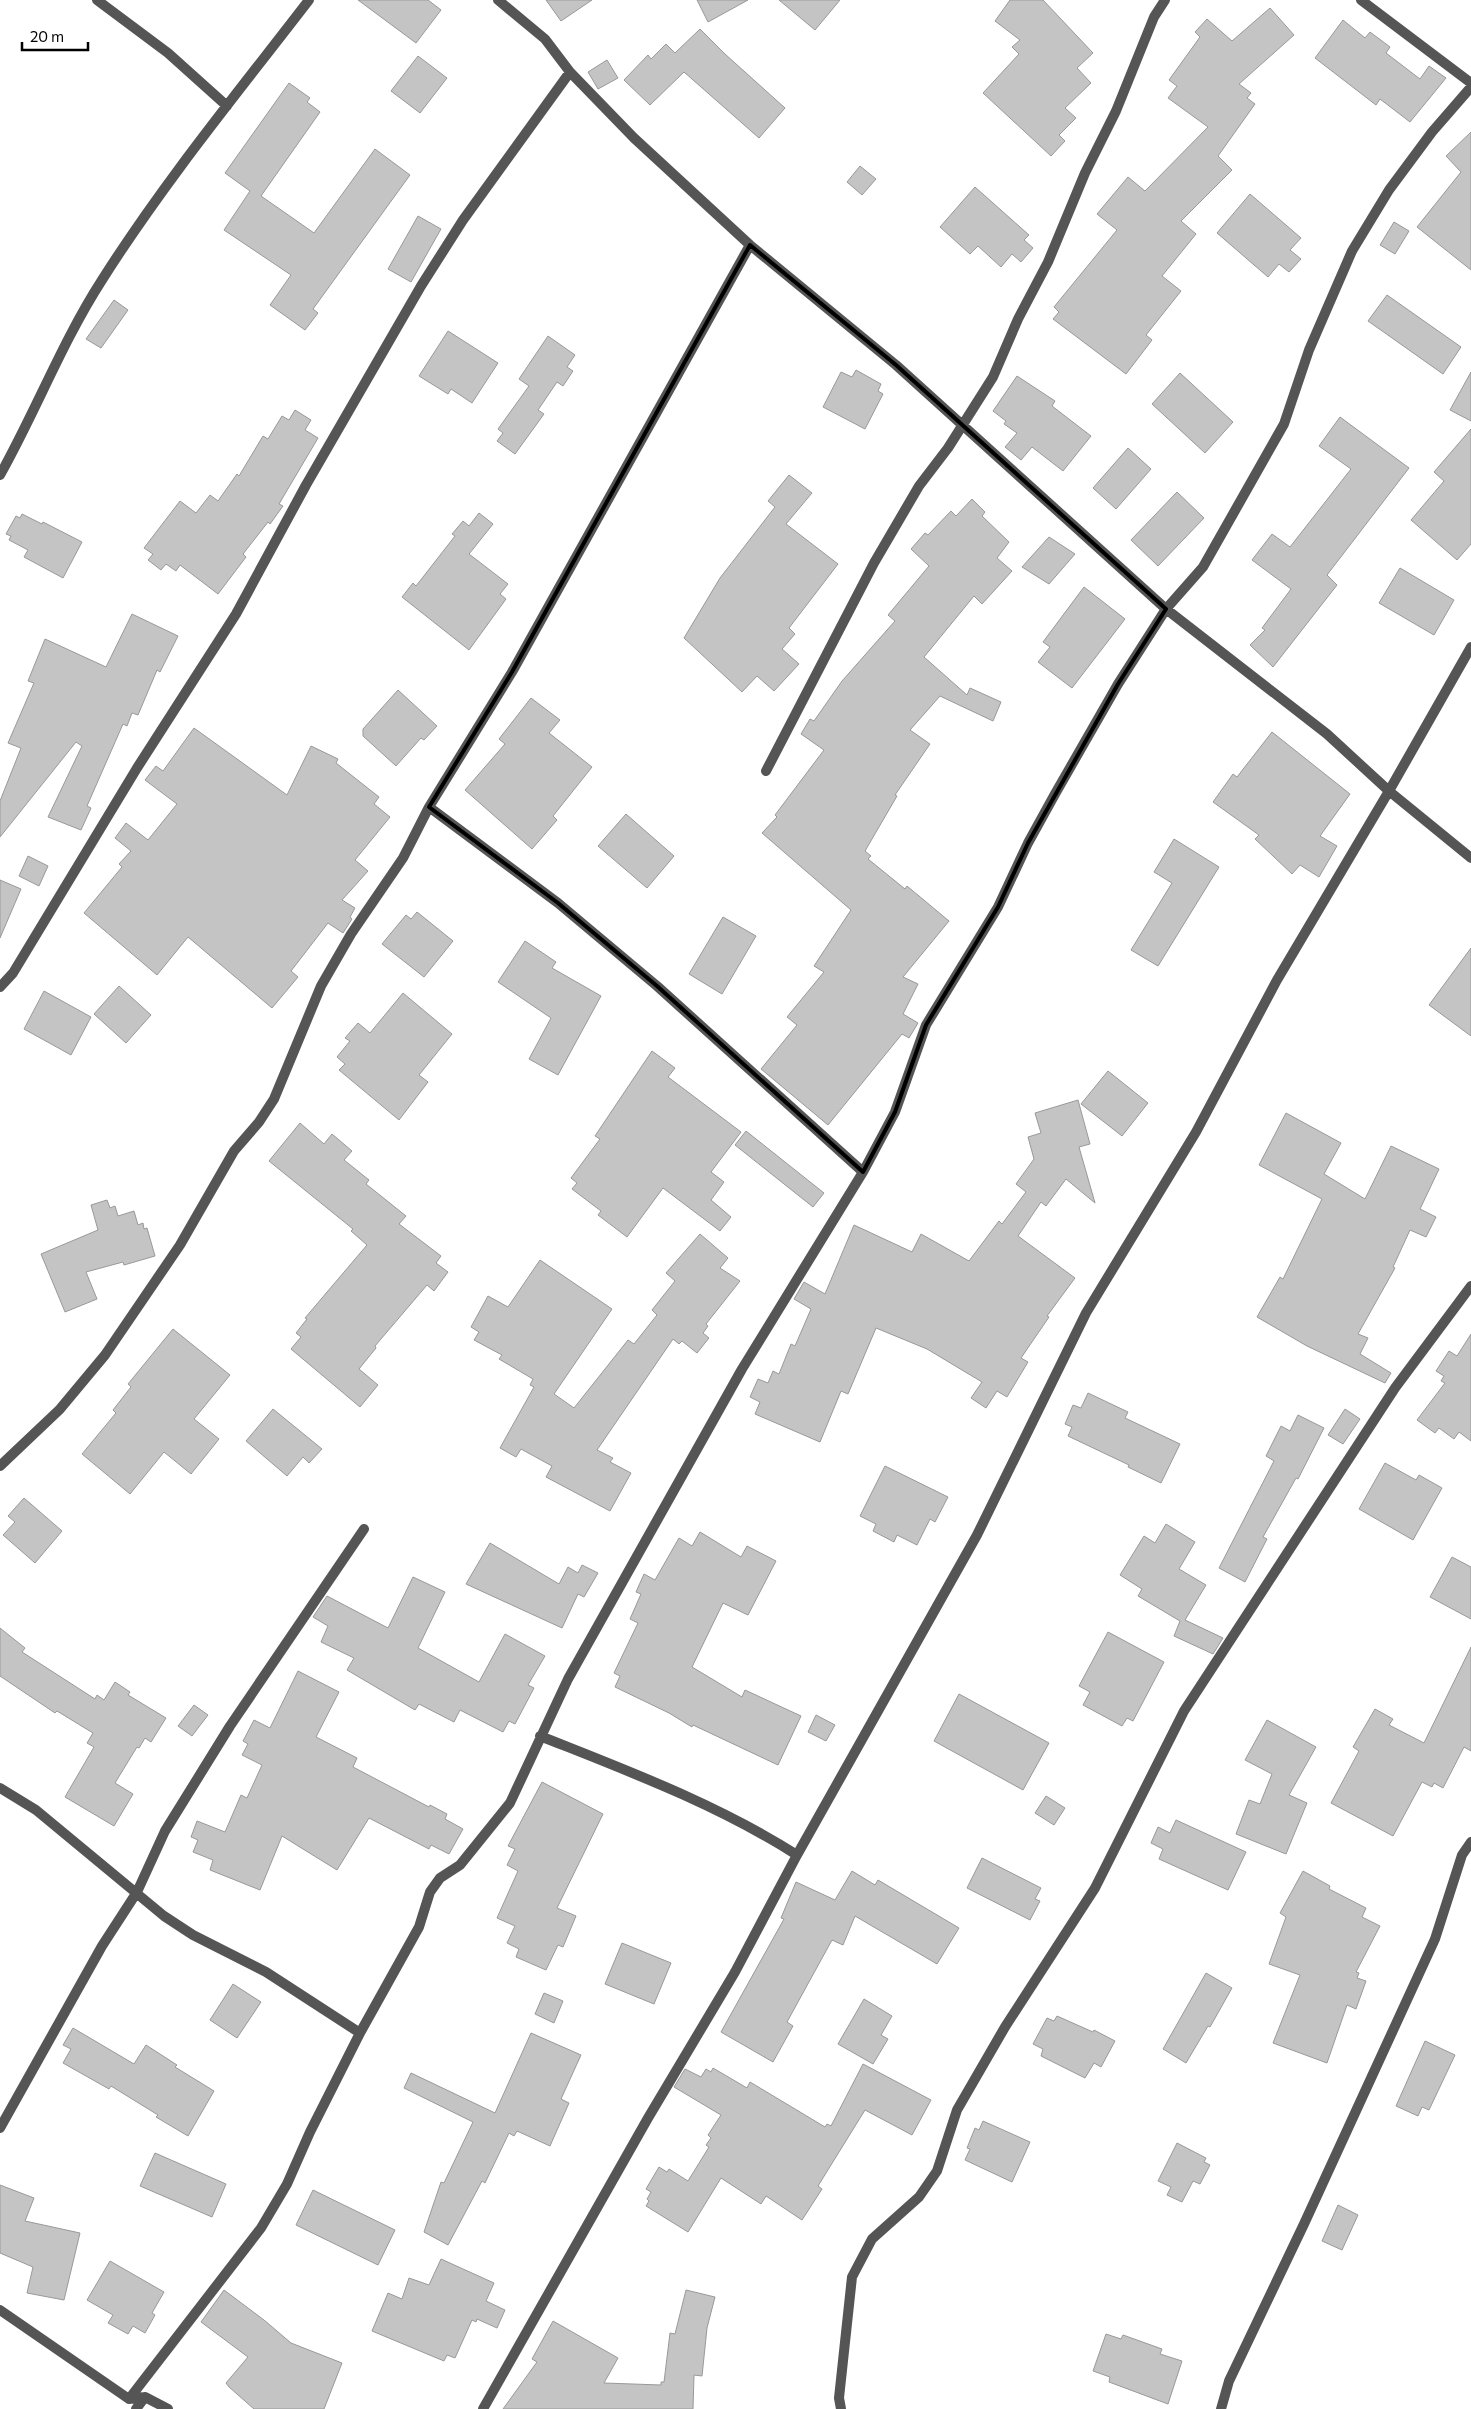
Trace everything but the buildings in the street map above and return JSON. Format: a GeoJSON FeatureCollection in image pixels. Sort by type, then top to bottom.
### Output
{"type":"FeatureCollection","features":[{"type":"Feature","properties":{"kind":"street"},"geometry":{"type":"LineString","coordinates":[[97,0],[168,53],[227,106]]}},
{"type":"Feature","properties":{"kind":"street"},"geometry":{"type":"LineString","coordinates":[[0,474],[54,366],[101,280],[155,202],[310,0]]}},
{"type":"Feature","properties":{"kind":"street"},"geometry":{"type":"LineString","coordinates":[[498,0],[545,39],[570,72],[634,138],[750,245],[896,364],[1166,608],[1327,734],[1389,791],[1471,858]]}},
{"type":"Feature","properties":{"kind":"street"},"geometry":{"type":"LineString","coordinates":[[766,771],[874,563],[919,486],[963,424],[993,377],[1018,319],[1048,262],[1085,173],[1116,111],[1154,17],[1165,0]]}},
{"type":"Feature","properties":{"kind":"street"},"geometry":{"type":"LineString","coordinates":[[1361,0],[1471,83]]}},
{"type":"Feature","properties":{"kind":"street"},"geometry":{"type":"LineString","coordinates":[[0,988],[13,972],[136,768],[236,614],[306,485],[463,220],[570,72]]}},
{"type":"Feature","properties":{"kind":"street"},"geometry":{"type":"LineString","coordinates":[[129,2398],[261,2228],[287,2184],[310,2132],[360,2034],[419,1927],[430,1892],[440,1878],[460,1865],[510,1803],[568,1679],[742,1369],[863,1172],[895,1112],[926,1025],[998,906],[1028,843],[1118,684],[1166,608],[1203,567],[1284,424],[1308,350],[1352,251],[1389,190],[1432,132],[1471,87]]}},
{"type":"Feature","properties":{"kind":"street"},"geometry":{"type":"LineString","coordinates":[[0,1466],[60,1409],[105,1355],[180,1245],[234,1151],[259,1122],[274,1099],[299,1043],[320,986],[351,934],[403,858],[429,806],[512,672],[750,245]]}},
{"type":"Feature","properties":{"kind":"street"},"geometry":{"type":"LineString","coordinates":[[484,2409],[648,2118],[734,1972],[797,1855],[977,1534],[1086,1313],[1196,1132],[1277,980],[1389,791],[1471,646]]}},
{"type":"Feature","properties":{"kind":"street"},"geometry":{"type":"LineString","coordinates":[[429,806],[558,903],[657,986],[863,1172]]}},
{"type":"Feature","properties":{"kind":"street"},"geometry":{"type":"LineString","coordinates":[[841,2409],[839,2398],[852,2277],[872,2239],[919,2198],[937,2171],[957,2110],[1005,2027],[1095,1888],[1184,1711],[1394,1388],[1471,1286]]}},
{"type":"Feature","properties":{"kind":"street"},"geometry":{"type":"LineString","coordinates":[[0,2128],[102,1946],[137,1892],[165,1831],[230,1726],[364,1529]]}},
{"type":"Feature","properties":{"kind":"street"},"geometry":{"type":"LineString","coordinates":[[540,1736],[699,1802],[758,1830],[797,1855]]}},
{"type":"Feature","properties":{"kind":"street"},"geometry":{"type":"LineString","coordinates":[[0,1788],[36,1810],[164,1916],[193,1935],[266,1972],[360,2034]]}},
{"type":"Feature","properties":{"kind":"street"},"geometry":{"type":"LineString","coordinates":[[1221,2409],[1229,2381],[1435,1939],[1462,1855],[1471,1842]]}},
{"type":"Feature","properties":{"kind":"street"},"geometry":{"type":"LineString","coordinates":[[0,2310],[129,2398],[145,2397],[168,2409]]}},
{"type":"Feature","properties":{"kind":"street"},"geometry":{"type":"LineString","coordinates":[[136,2409],[145,2397]]}},
{"type":"Feature","properties":{"kind":"highlighted area"},"geometry":{"type":"Polygon","coordinates":[[[750,245],[896,365],[1166,609],[1118,684],[1028,843],[998,907],[926,1025],[895,1112],[863,1172],[657,986],[558,903],[429,807],[512,672],[750,245]]]}}]}
